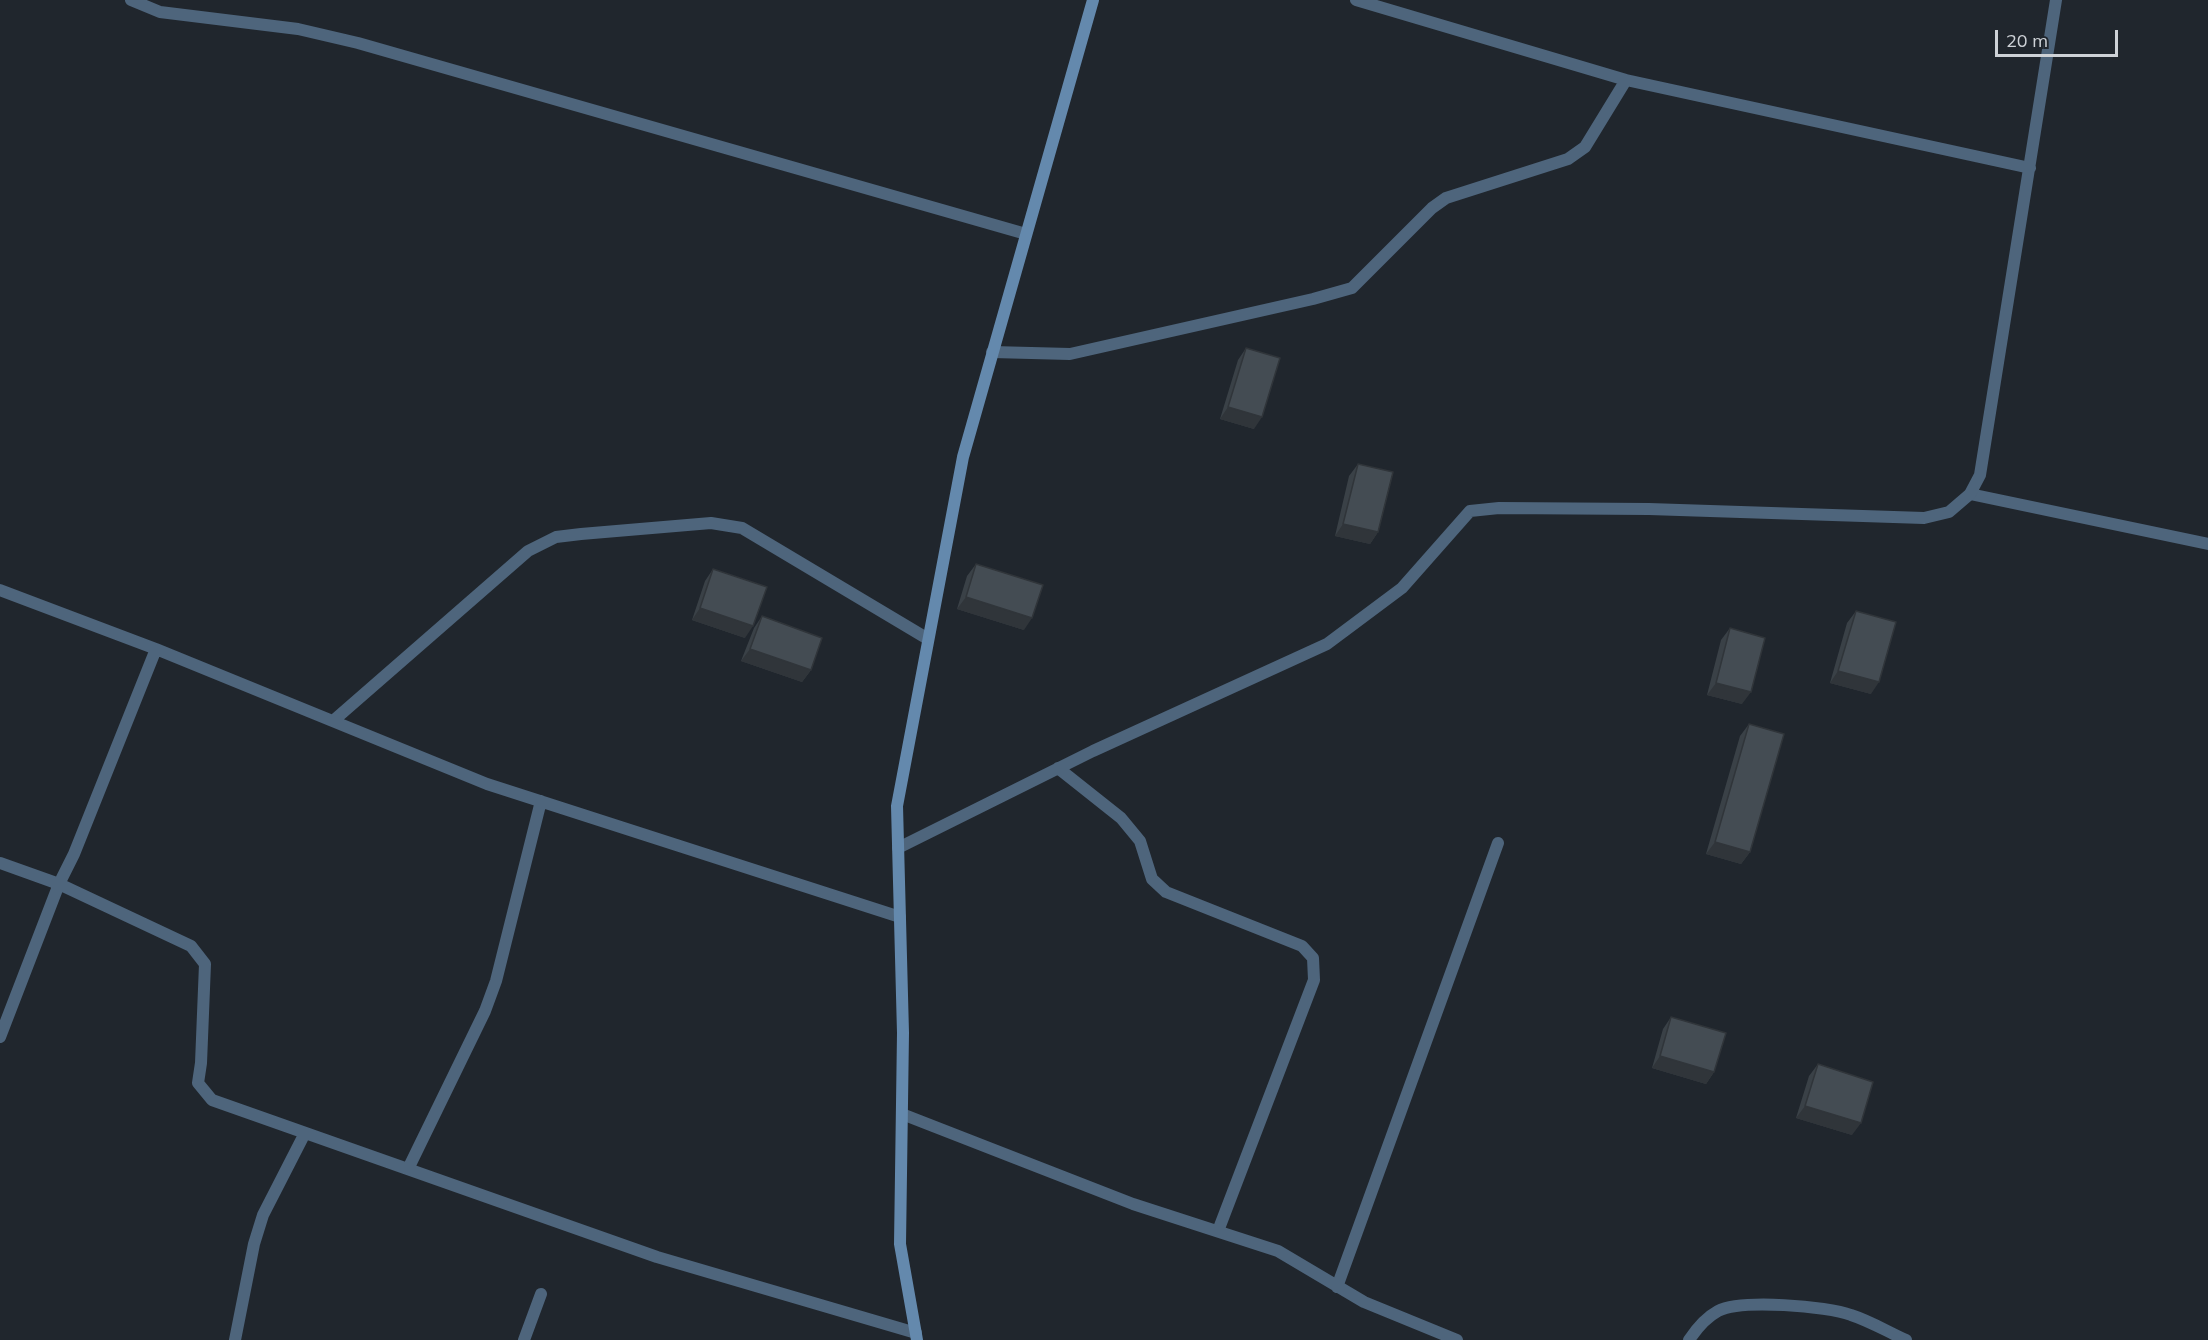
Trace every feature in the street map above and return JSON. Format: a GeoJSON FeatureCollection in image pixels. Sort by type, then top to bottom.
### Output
{"type":"FeatureCollection","features":[{"type":"Feature","properties":{"kind":"street"},"geometry":{"type":"LineString","coordinates":[[131,0],[160,12],[298,29],[358,43],[1026,234]]}},
{"type":"Feature","properties":{"kind":"street"},"geometry":{"type":"LineString","coordinates":[[0,863],[59,884],[191,946],[205,964],[201,1063],[198,1083],[212,1100],[657,1257],[916,1336],[900,1244],[903,1033],[897,806],[963,457],[1093,0]]}},
{"type":"Feature","properties":{"kind":"street"},"geometry":{"type":"LineString","coordinates":[[1356,0],[1626,80],[2030,168]]}},
{"type":"Feature","properties":{"kind":"street"},"geometry":{"type":"LineString","coordinates":[[897,848],[1058,768],[1327,644],[1402,588],[1470,511],[1499,508],[1649,508],[1923,518],[1949,512],[1970,494],[1980,475],[2056,0]]}},
{"type":"Feature","properties":{"kind":"street"},"geometry":{"type":"LineString","coordinates":[[992,352],[1070,354],[1301,302],[1352,288],[1432,208],[1446,198],[1568,159],[1585,147],[1626,80]]}},
{"type":"Feature","properties":{"kind":"street"},"geometry":{"type":"LineString","coordinates":[[1970,494],[2208,544]]}},
{"type":"Feature","properties":{"kind":"street"},"geometry":{"type":"LineString","coordinates":[[333,721],[528,551],[556,537],[711,523],[742,528],[928,639]]}},
{"type":"Feature","properties":{"kind":"street"},"geometry":{"type":"LineString","coordinates":[[0,590],[156,649],[487,784],[900,917]]}},
{"type":"Feature","properties":{"kind":"street"},"geometry":{"type":"LineString","coordinates":[[0,1036],[59,884],[74,855],[156,649]]}},
{"type":"Feature","properties":{"kind":"street"},"geometry":{"type":"LineString","coordinates":[[1058,768],[1121,818],[1140,841],[1152,879],[1166,892],[1302,946],[1313,958],[1314,980],[1218,1231]]}},
{"type":"Feature","properties":{"kind":"street"},"geometry":{"type":"LineString","coordinates":[[408,1169],[484,1011],[496,981],[541,801]]}},
{"type":"Feature","properties":{"kind":"street"},"geometry":{"type":"LineString","coordinates":[[1337,1287],[1498,843]]}},
{"type":"Feature","properties":{"kind":"street"},"geometry":{"type":"LineString","coordinates":[[902,1114],[1133,1203],[1278,1251],[1364,1302],[1457,1340]]}},
{"type":"Feature","properties":{"kind":"street"},"geometry":{"type":"LineString","coordinates":[[235,1340],[254,1244],[263,1215],[305,1133]]}},
{"type":"Feature","properties":{"kind":"street"},"geometry":{"type":"LineString","coordinates":[[524,1340],[541,1294]]}},
{"type":"Feature","properties":{"kind":"street"},"geometry":{"type":"LineString","coordinates":[[1689,1340],[1699,1324],[1719,1310],[1749,1304],[1816,1308],[1850,1314],[1906,1340]]}},
{"type":"Feature","properties":{"kind":"building"},"geometry":{"type":"Polygon","coordinates":[[[1246,348],[1280,358],[1262,417],[1228,407],[1246,348]]]}},
{"type":"Feature","properties":{"kind":"building"},"geometry":{"type":"Polygon","coordinates":[[[1358,464],[1393,472],[1378,532],[1343,524],[1358,464]]]}},
{"type":"Feature","properties":{"kind":"building"},"geometry":{"type":"Polygon","coordinates":[[[976,564],[1043,585],[1032,618],[966,597],[976,564]]]}},
{"type":"Feature","properties":{"kind":"building"},"geometry":{"type":"Polygon","coordinates":[[[713,569],[767,587],[753,626],[700,608],[713,569]]]}},
{"type":"Feature","properties":{"kind":"building"},"geometry":{"type":"Polygon","coordinates":[[[1856,611],[1896,622],[1879,682],[1838,671],[1856,611]]]}},
{"type":"Feature","properties":{"kind":"building"},"geometry":{"type":"Polygon","coordinates":[[[762,616],[822,638],[811,670],[750,649],[762,616]]]}},
{"type":"Feature","properties":{"kind":"building"},"geometry":{"type":"Polygon","coordinates":[[[1730,628],[1765,638],[1751,692],[1716,683],[1730,628]]]}},
{"type":"Feature","properties":{"kind":"building"},"geometry":{"type":"Polygon","coordinates":[[[1749,724],[1784,734],[1750,852],[1715,842],[1749,724]]]}},
{"type":"Feature","properties":{"kind":"building"},"geometry":{"type":"Polygon","coordinates":[[[1671,1017],[1726,1033],[1714,1072],[1660,1056],[1671,1017]]]}},
{"type":"Feature","properties":{"kind":"building"},"geometry":{"type":"Polygon","coordinates":[[[1818,1064],[1873,1082],[1861,1123],[1805,1106],[1818,1064]]]}}]}
